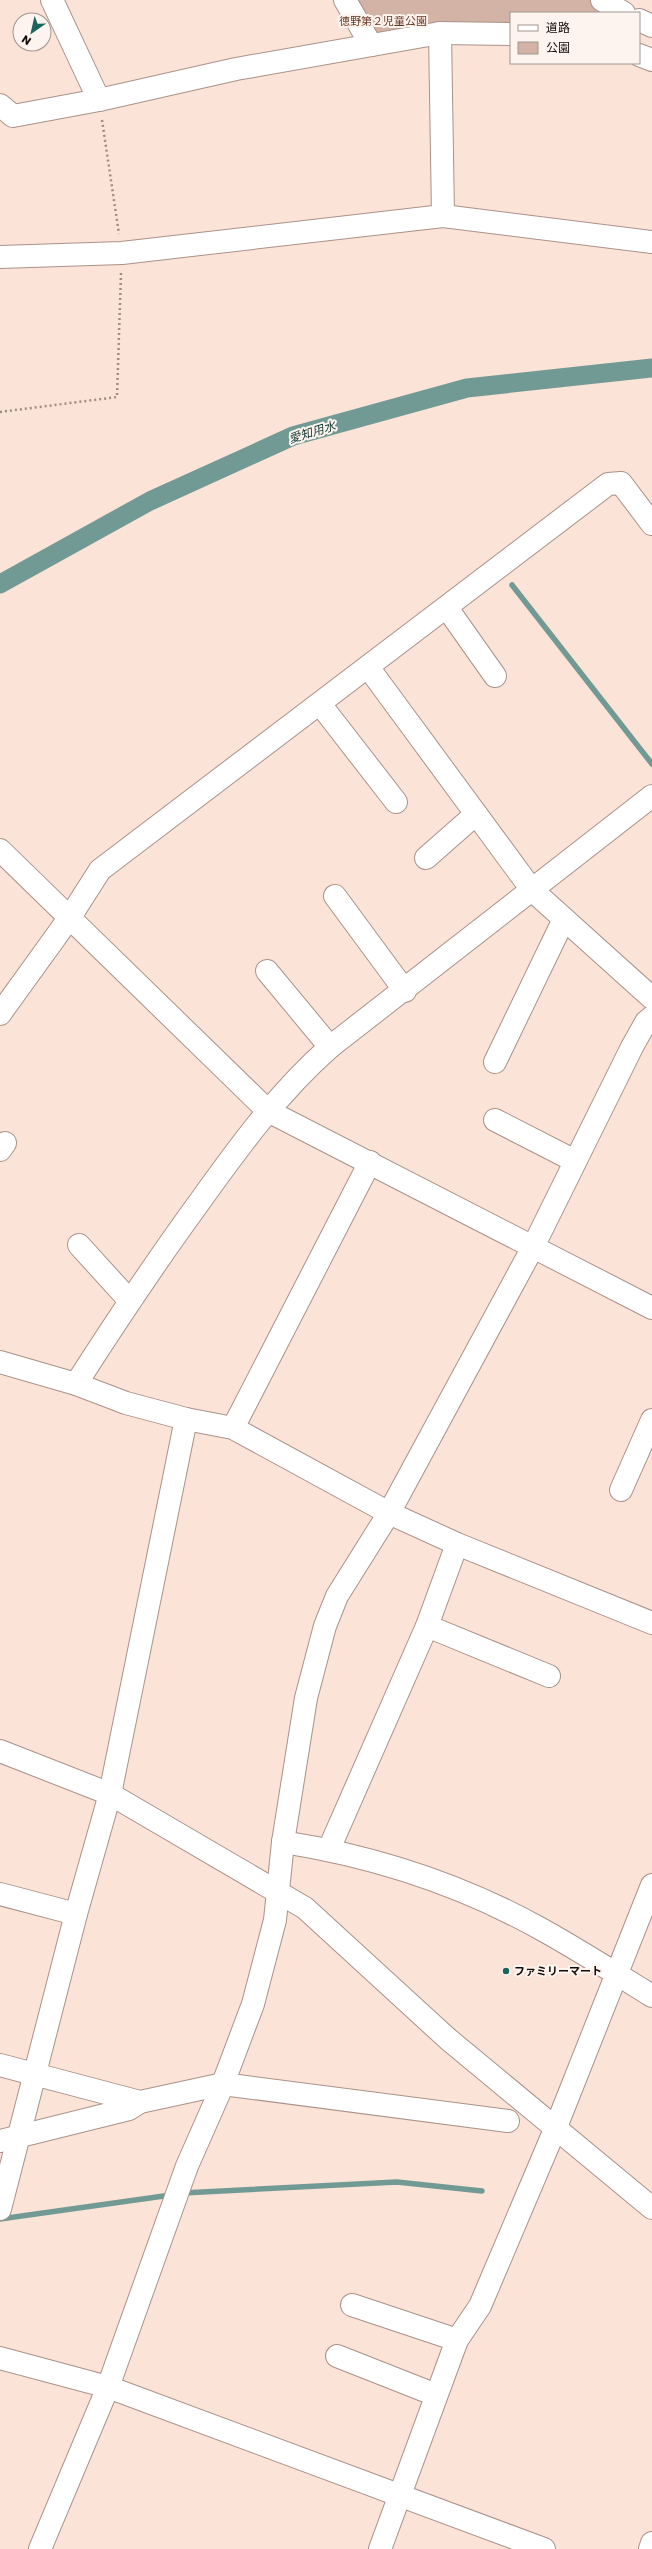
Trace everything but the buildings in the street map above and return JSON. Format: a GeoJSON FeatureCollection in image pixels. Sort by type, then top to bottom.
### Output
{"type":"FeatureCollection","features":[{"type":"Feature","properties":{"kind":"street"},"geometry":{"type":"LineString","coordinates":[[52,0],[99,100]]}},
{"type":"Feature","properties":{"kind":"street"},"geometry":{"type":"LineString","coordinates":[[345,0],[371,45]]}},
{"type":"Feature","properties":{"kind":"street"},"geometry":{"type":"LineString","coordinates":[[602,0],[622,12]]}},
{"type":"Feature","properties":{"kind":"street"},"geometry":{"type":"LineString","coordinates":[[640,20],[652,26]]}},
{"type":"Feature","properties":{"kind":"street"},"geometry":{"type":"LineString","coordinates":[[0,105],[13,116],[99,100],[236,69],[440,33],[510,34]]}},
{"type":"Feature","properties":{"kind":"street"},"geometry":{"type":"LineString","coordinates":[[440,33],[444,216]]}},
{"type":"Feature","properties":{"kind":"street"},"geometry":{"type":"LineString","coordinates":[[640,55],[652,60]]}},
{"type":"Feature","properties":{"kind":"street"},"geometry":{"type":"LineString","coordinates":[[0,257],[122,253],[444,216],[652,242]]}},
{"type":"Feature","properties":{"kind":"street"},"geometry":{"type":"LineString","coordinates":[[0,1014],[70,917],[100,870],[447,608],[608,484],[621,483],[652,524]]}},
{"type":"Feature","properties":{"kind":"street"},"geometry":{"type":"LineString","coordinates":[[447,608],[495,676]]}},
{"type":"Feature","properties":{"kind":"street"},"geometry":{"type":"LineString","coordinates":[[368,667],[532,890],[652,998]]}},
{"type":"Feature","properties":{"kind":"street"},"geometry":{"type":"LineString","coordinates":[[320,704],[396,802]]}},
{"type":"Feature","properties":{"kind":"street"},"geometry":{"type":"LineString","coordinates":[[76,1384],[129,1300],[236,1151],[298,1075],[330,1047],[405,991],[652,796]]}},
{"type":"Feature","properties":{"kind":"street"},"geometry":{"type":"LineString","coordinates":[[426,858],[476,814]]}},
{"type":"Feature","properties":{"kind":"street"},"geometry":{"type":"LineString","coordinates":[[0,850],[268,1111],[652,1308]]}},
{"type":"Feature","properties":{"kind":"street"},"geometry":{"type":"LineString","coordinates":[[335,896],[405,991]]}},
{"type":"Feature","properties":{"kind":"street"},"geometry":{"type":"LineString","coordinates":[[495,1062],[564,919]]}},
{"type":"Feature","properties":{"kind":"street"},"geometry":{"type":"LineString","coordinates":[[267,971],[330,1047]]}},
{"type":"Feature","properties":{"kind":"street"},"geometry":{"type":"LineString","coordinates":[[40,2549],[108,2387],[181,2182],[223,2084],[253,2004],[275,1920],[283,1842],[306,1698],[325,1626],[337,1596],[389,1513],[533,1247],[632,1048],[646,1022],[652,1017]]}},
{"type":"Feature","properties":{"kind":"street"},"geometry":{"type":"LineString","coordinates":[[496,1120],[575,1161]]}},
{"type":"Feature","properties":{"kind":"street"},"geometry":{"type":"LineString","coordinates":[[232,1428],[370,1162]]}},
{"type":"Feature","properties":{"kind":"street"},"geometry":{"type":"LineString","coordinates":[[79,1245],[129,1300]]}},
{"type":"Feature","properties":{"kind":"street"},"geometry":{"type":"LineString","coordinates":[[0,1362],[76,1384],[126,1403],[186,1419],[232,1428],[389,1513],[457,1544],[652,1623]]}},
{"type":"Feature","properties":{"kind":"street"},"geometry":{"type":"LineString","coordinates":[[0,2208],[10,2139],[36,2075],[76,1914],[110,1794],[186,1419]]}},
{"type":"Feature","properties":{"kind":"street"},"geometry":{"type":"LineString","coordinates":[[621,1490],[652,1420]]}},
{"type":"Feature","properties":{"kind":"street"},"geometry":{"type":"LineString","coordinates":[[329,1849],[427,1626],[457,1544]]}},
{"type":"Feature","properties":{"kind":"street"},"geometry":{"type":"LineString","coordinates":[[427,1626],[549,1676]]}},
{"type":"Feature","properties":{"kind":"street"},"geometry":{"type":"LineString","coordinates":[[0,1751],[110,1794],[305,1908],[448,2039],[652,2208]]}},
{"type":"Feature","properties":{"kind":"street"},"geometry":{"type":"LineString","coordinates":[[283,1842],[329,1849],[431,1880],[477,1898],[540,1928],[617,1973],[652,1996]]}},
{"type":"Feature","properties":{"kind":"street"},"geometry":{"type":"LineString","coordinates":[[380,2549],[457,2340],[480,2306],[556,2127],[652,1885]]}},
{"type":"Feature","properties":{"kind":"street"},"geometry":{"type":"LineString","coordinates":[[0,1894],[76,1914]]}},
{"type":"Feature","properties":{"kind":"street"},"geometry":{"type":"LineString","coordinates":[[0,2065],[140,2102]]}},
{"type":"Feature","properties":{"kind":"street"},"geometry":{"type":"LineString","coordinates":[[10,2139],[129,2109],[140,2102],[223,2084],[508,2121]]}},
{"type":"Feature","properties":{"kind":"street"},"geometry":{"type":"LineString","coordinates":[[352,2305],[457,2340]]}},
{"type":"Feature","properties":{"kind":"street"},"geometry":{"type":"LineString","coordinates":[[337,2356],[436,2395]]}},
{"type":"Feature","properties":{"kind":"street"},"geometry":{"type":"LineString","coordinates":[[0,2358],[108,2387],[400,2494],[535,2547]]}},
{"type":"Feature","properties":{"kind":"street"},"geometry":{"type":"LineString","coordinates":[[650,2549],[652,2543]]}},
{"type":"Feature","properties":{"kind":"path"},"geometry":{"type":"LineString","coordinates":[[0,412],[117,397],[122,253],[99,100]]}},
{"type":"Feature","properties":{"kind":"green space","name":"徳野第２児童公園"},"geometry":{"type":"Polygon","coordinates":[[[345,0],[602,0],[622,12],[510,12],[510,34],[371,45],[345,0]]]}},
{"type":"Feature","properties":{"kind":"waterway","name":"愛知用水"},"geometry":{"type":"LineString","coordinates":[[0,584],[150,501],[293,436],[467,388],[652,368]]}},
{"type":"Feature","properties":{"kind":"waterway"},"geometry":{"type":"LineString","coordinates":[[512,585],[652,764]]}},
{"type":"Feature","properties":{"kind":"waterway"},"geometry":{"type":"LineString","coordinates":[[183,2193],[397,2182],[482,2191]]}},
{"type":"Feature","properties":{"kind":"waterway"},"geometry":{"type":"LineString","coordinates":[[0,2219],[171,2195]]}},
{"type":"Feature","properties":{"kind":"place","name":"ファミリーマート"},"geometry":{"type":"Point","coordinates":[506,1971]}}]}
